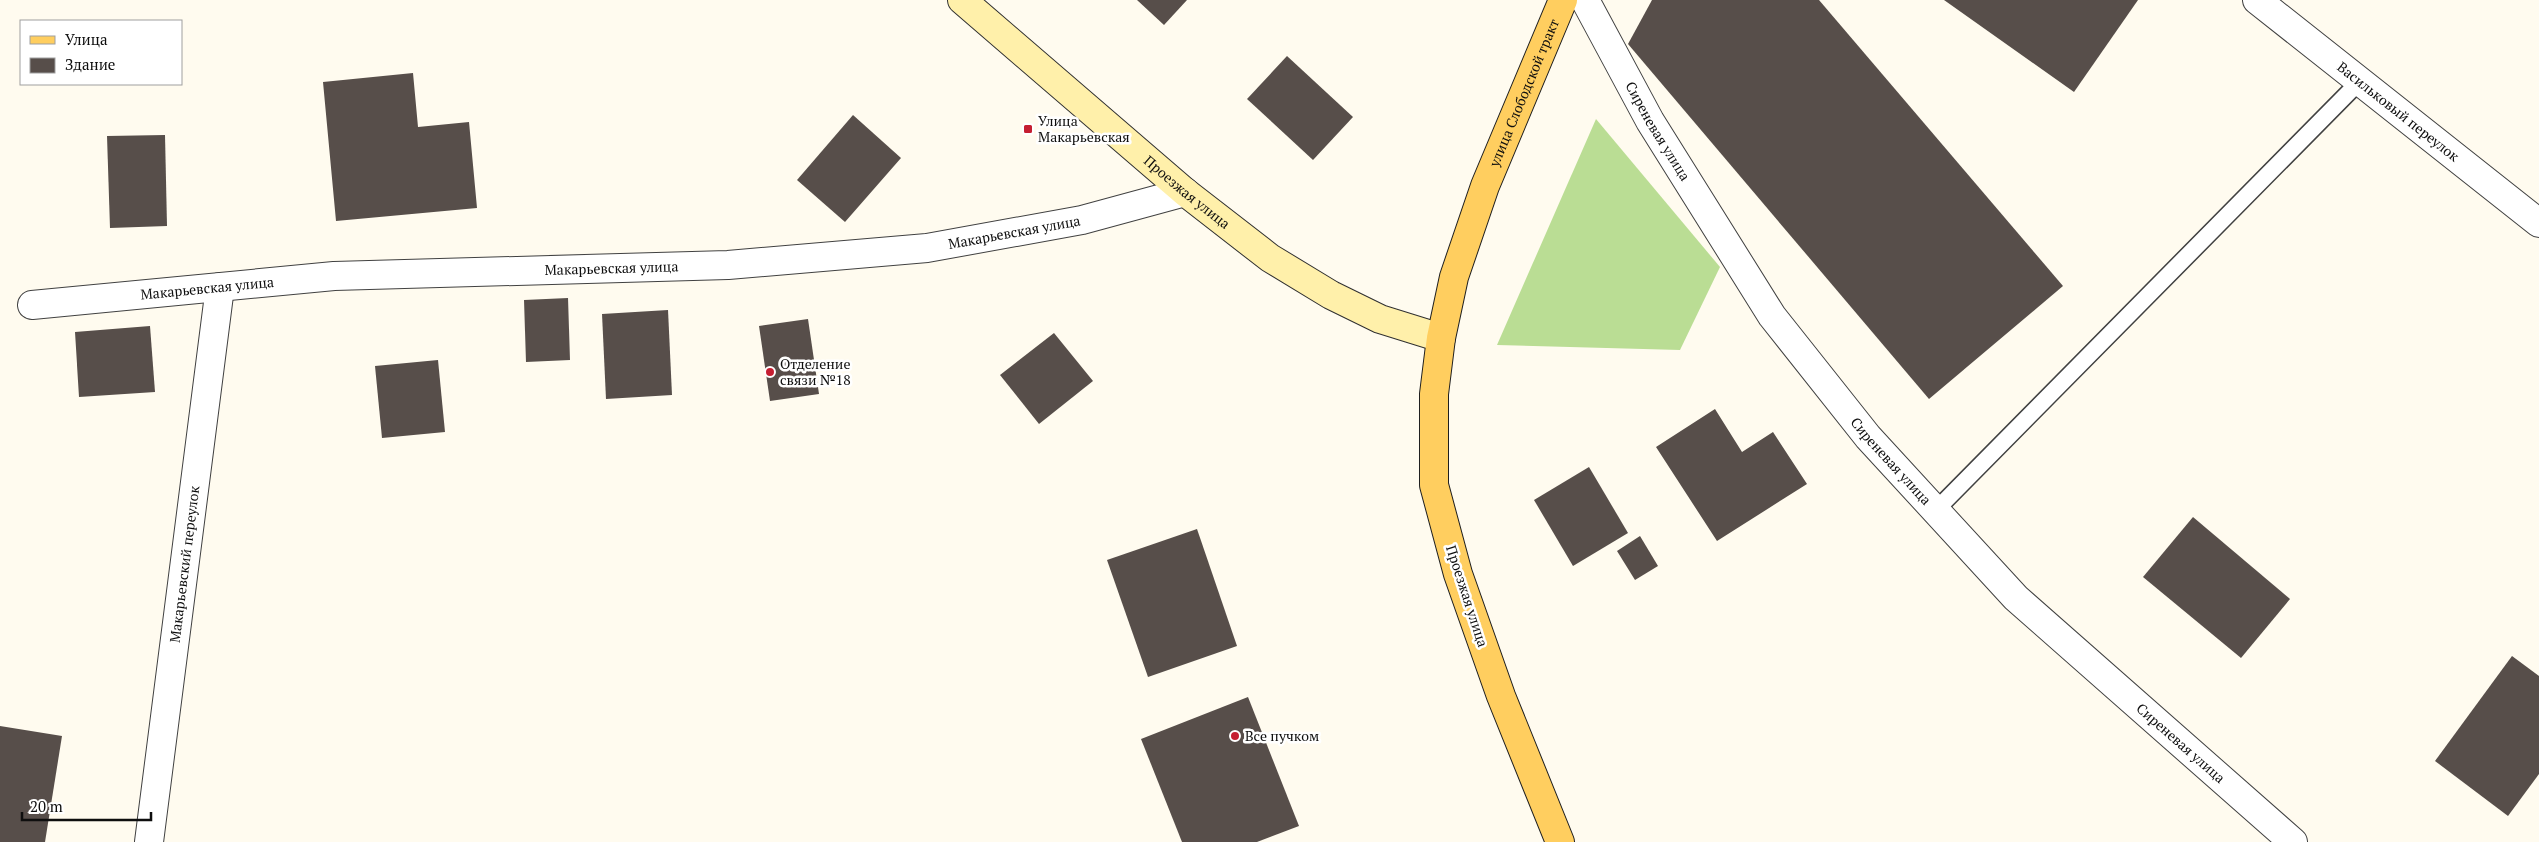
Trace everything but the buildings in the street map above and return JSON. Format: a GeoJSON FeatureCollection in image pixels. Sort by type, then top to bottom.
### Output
{"type":"FeatureCollection","features":[{"type":"Feature","properties":{"kind":"main road","name":"улица Слободской тракт"},"geometry":{"type":"LineString","coordinates":[[1485,186],[1563,0]]}},
{"type":"Feature","properties":{"kind":"main road","name":"Проезжая улица"},"geometry":{"type":"LineString","coordinates":[[1485,186],[1454,277],[1441,338],[1434,394],[1434,485],[1458,574],[1501,696],[1560,842]]}},
{"type":"Feature","properties":{"kind":"street","name":"Проезжая улица"},"geometry":{"type":"LineString","coordinates":[[962,0],[1185,192],[1270,258],[1331,295],[1380,319],[1441,338]]}},
{"type":"Feature","properties":{"kind":"street","name":"Сиреневая улица"},"geometry":{"type":"LineString","coordinates":[[1585,0],[1650,120],[1772,316],[1868,437],[2016,598],[2293,842]]}},
{"type":"Feature","properties":{"kind":"street","name":"Васильковый переулок"},"geometry":{"type":"LineString","coordinates":[[2257,0],[2539,223]]}},
{"type":"Feature","properties":{"kind":"street","name":"Макарьевская улица"},"geometry":{"type":"LineString","coordinates":[[32,305],[334,276],[728,265],[927,248],[1082,220],[1185,192]]}},
{"type":"Feature","properties":{"kind":"street","name":"Макарьевский переулок"},"geometry":{"type":"LineString","coordinates":[[150,842],[220,287]]}},
{"type":"Feature","properties":{"kind":"lane"},"geometry":{"type":"LineString","coordinates":[[1935,511],[2360,81]]}},
{"type":"Feature","properties":{"kind":"green space"},"geometry":{"type":"Polygon","coordinates":[[[1596,119],[1720,267],[1680,350],[1497,345],[1596,119]]]}},
{"type":"Feature","properties":{"kind":"place","name":"Улица Макарьевская"},"geometry":{"type":"Point","coordinates":[1028,129]}},
{"type":"Feature","properties":{"kind":"place","name":"Отделение связи №18"},"geometry":{"type":"Point","coordinates":[770,372]}},
{"type":"Feature","properties":{"kind":"place","name":"Все пучком"},"geometry":{"type":"Point","coordinates":[1235,736]}}]}
